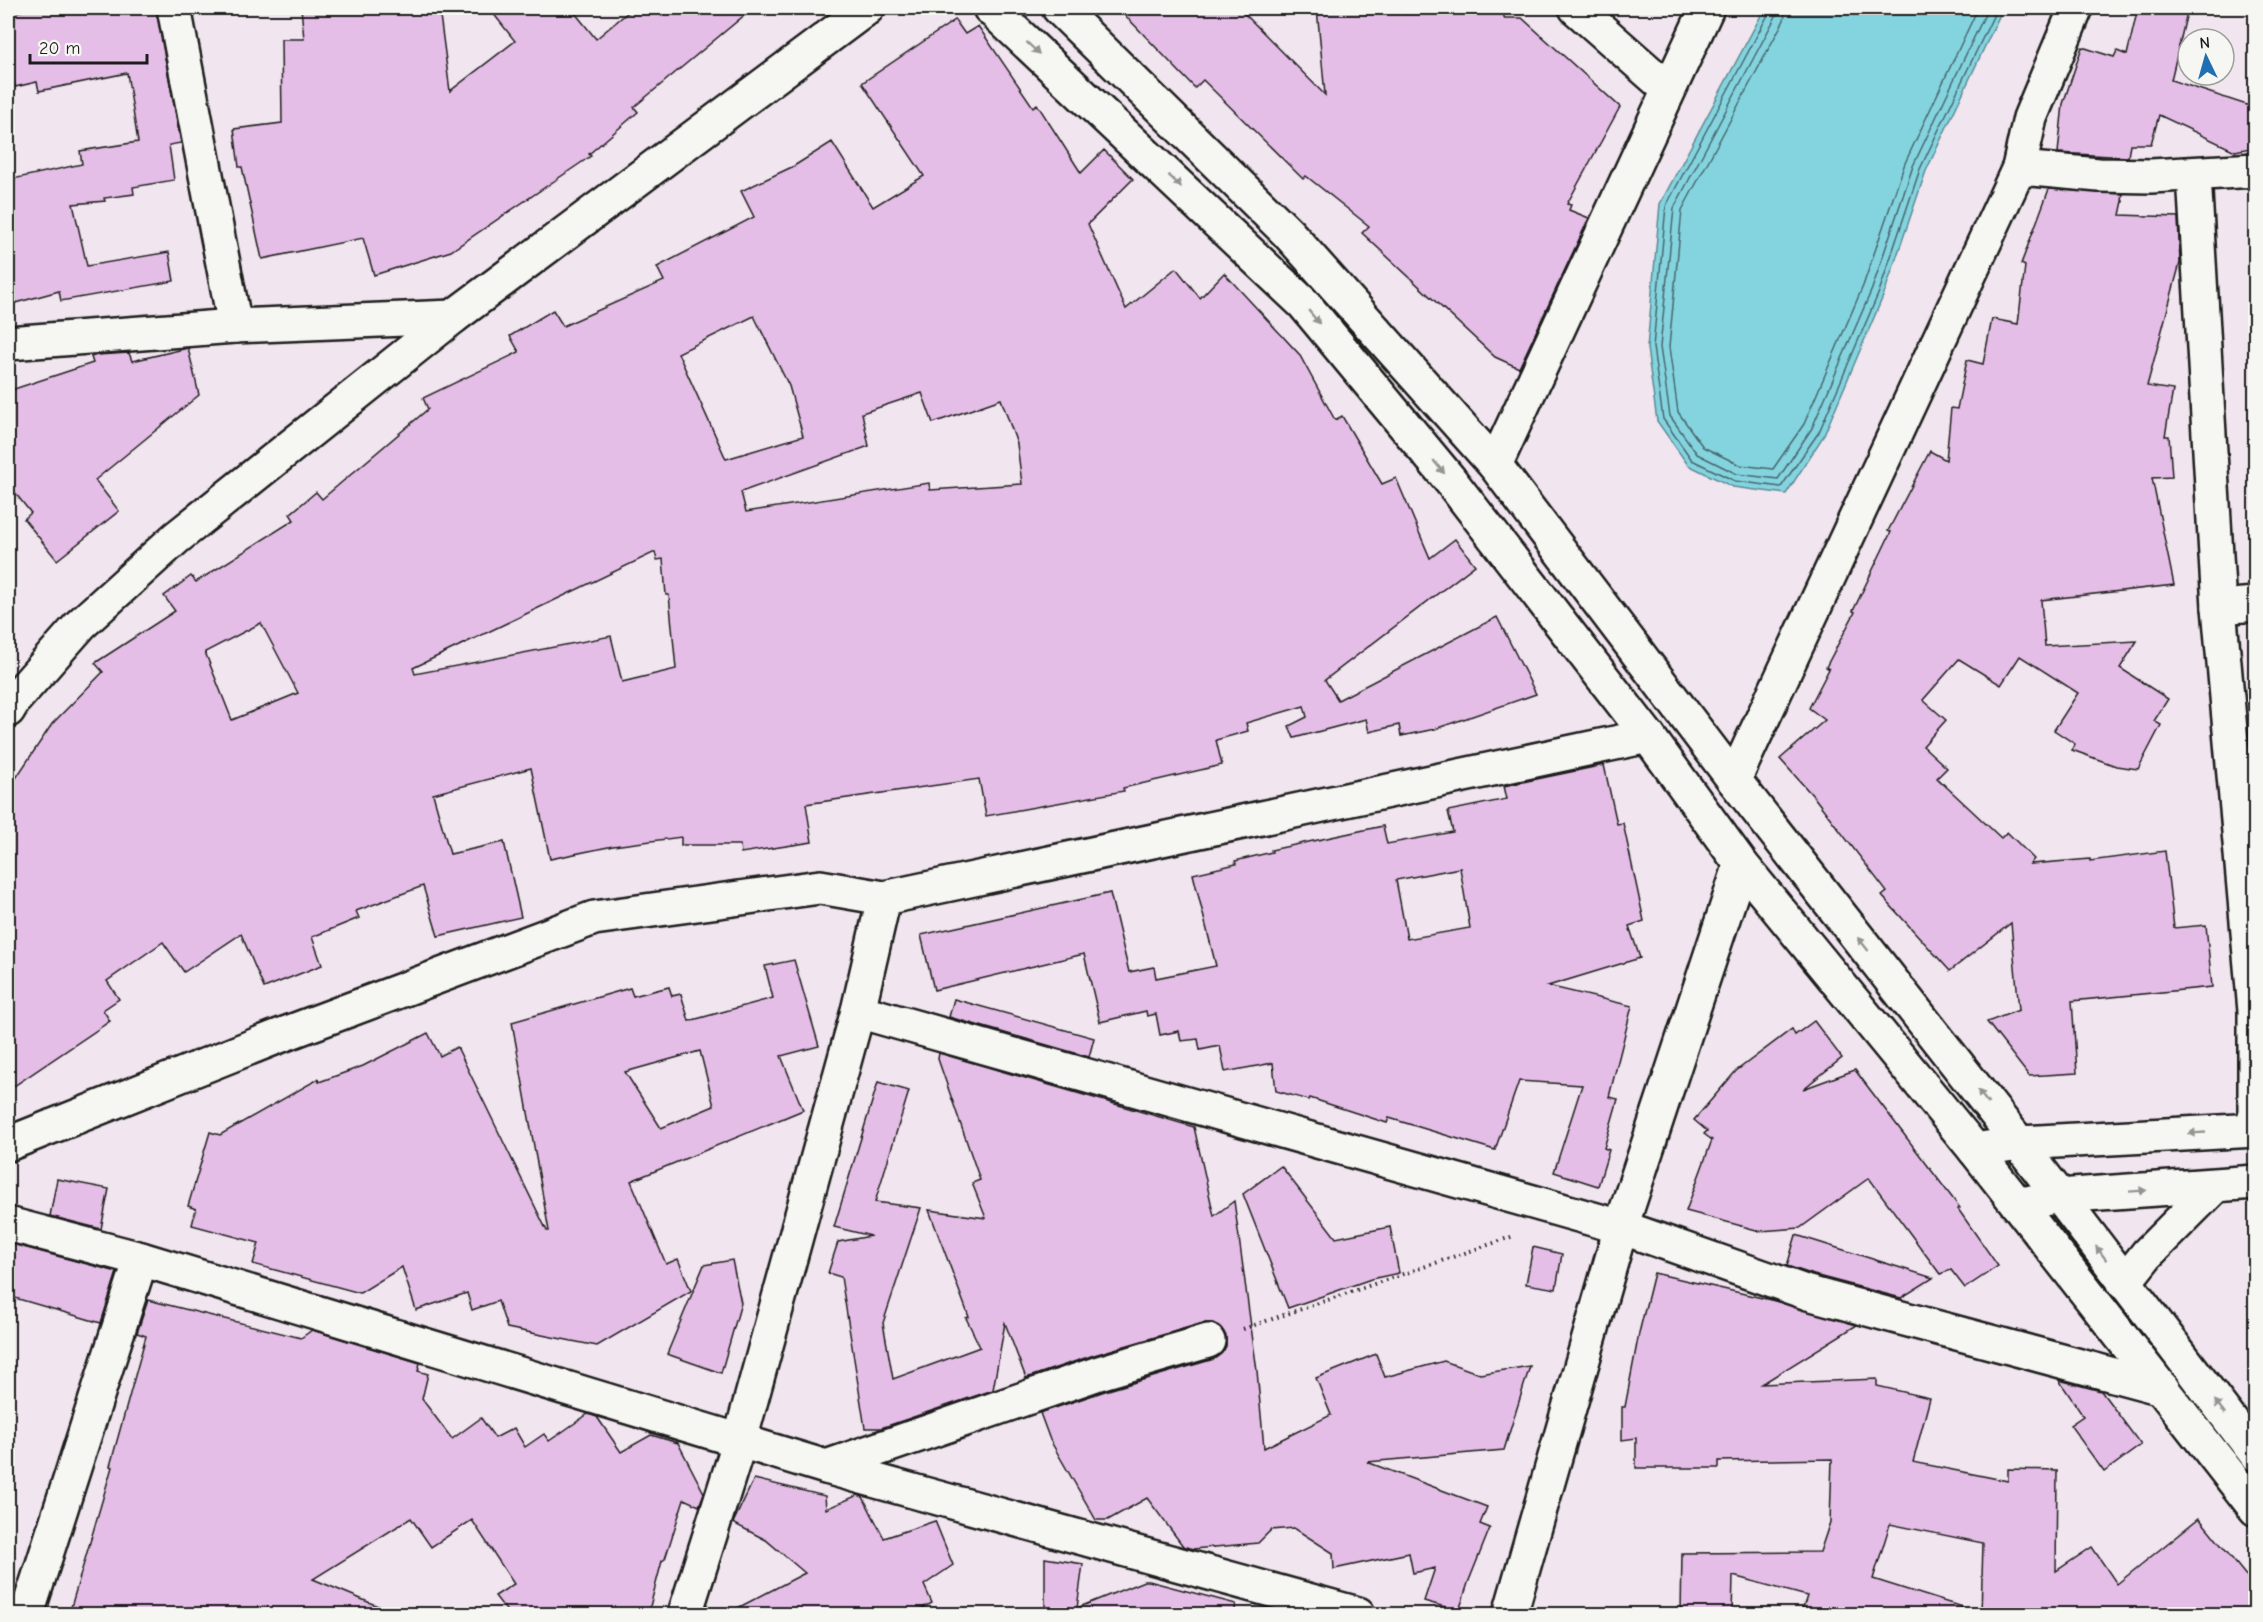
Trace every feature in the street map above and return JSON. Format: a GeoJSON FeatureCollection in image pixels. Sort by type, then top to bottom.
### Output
{"type":"FeatureCollection","features":[{"type":"Feature","properties":{"kind":"street"},"geometry":{"type":"LineString","coordinates":[[174,8],[235,326]]}},
{"type":"Feature","properties":{"kind":"street"},"geometry":{"type":"LineString","coordinates":[[8,710],[14,700],[81,624],[176,538],[453,317],[867,8]]}},
{"type":"Feature","properties":{"kind":"street"},"geometry":{"type":"LineString","coordinates":[[990,8],[1304,304],[1450,480],[1648,736],[1741,864],[1975,1150],[2256,1509]]}},
{"type":"Feature","properties":{"kind":"street"},"geometry":{"type":"LineString","coordinates":[[1059,8],[1288,233],[1495,465],[1734,780],[2019,1143],[2256,1454]]}},
{"type":"Feature","properties":{"kind":"street"},"geometry":{"type":"LineString","coordinates":[[1576,8],[1668,89]]}},
{"type":"Feature","properties":{"kind":"street"},"geometry":{"type":"LineString","coordinates":[[1495,465],[1707,8]]}},
{"type":"Feature","properties":{"kind":"street"},"geometry":{"type":"LineString","coordinates":[[1734,780],[2019,168],[2030,118],[2076,8]]}},
{"type":"Feature","properties":{"kind":"street"},"geometry":{"type":"LineString","coordinates":[[2019,168],[2098,175],[2194,175],[2256,170]]}},
{"type":"Feature","properties":{"kind":"street"},"geometry":{"type":"LineString","coordinates":[[1975,1150],[2019,1143],[2255,1130],[2255,1011],[2219,607],[2194,175]]}},
{"type":"Feature","properties":{"kind":"street"},"geometry":{"type":"LineString","coordinates":[[8,343],[235,326],[453,317]]}},
{"type":"Feature","properties":{"kind":"street"},"geometry":{"type":"LineString","coordinates":[[2219,607],[2256,604]]}},
{"type":"Feature","properties":{"kind":"street"},"geometry":{"type":"LineString","coordinates":[[8,1144],[274,1038],[594,918],[820,887],[884,898],[1648,736]]}},
{"type":"Feature","properties":{"kind":"street"},"geometry":{"type":"LineString","coordinates":[[1510,1614],[1621,1227],[1741,864]]}},
{"type":"Feature","properties":{"kind":"street"},"geometry":{"type":"LineString","coordinates":[[685,1614],[740,1440],[858,1011],[884,898]]}},
{"type":"Feature","properties":{"kind":"street"},"geometry":{"type":"LineString","coordinates":[[858,1011],[1621,1227],[1808,1293],[2162,1388]]}},
{"type":"Feature","properties":{"kind":"street"},"geometry":{"type":"LineString","coordinates":[[2018,1206],[2058,1196],[2256,1182]]}},
{"type":"Feature","properties":{"kind":"street"},"geometry":{"type":"LineString","coordinates":[[2124,1283],[2147,1254],[2215,1186]]}},
{"type":"Feature","properties":{"kind":"street"},"geometry":{"type":"LineString","coordinates":[[8,1224],[141,1259],[826,1467],[1358,1614]]}},
{"type":"Feature","properties":{"kind":"street"},"geometry":{"type":"LineString","coordinates":[[27,1614],[141,1259]]}},
{"type":"Feature","properties":{"kind":"street"},"geometry":{"type":"LineString","coordinates":[[826,1467],[1100,1373],[1208,1341]]}},
{"type":"Feature","properties":{"kind":"path"},"geometry":{"type":"LineString","coordinates":[[1208,1341],[1518,1234]]}},
{"type":"Feature","properties":{"kind":"water"},"geometry":{"type":"Polygon","coordinates":[[[1765,8],[2003,8],[1926,171],[1884,294],[1824,435],[1786,494],[1733,487],[1688,465],[1657,421],[1647,348],[1660,204],[1765,8]]]}},
{"type":"Feature","properties":{"kind":"building"},"geometry":{"type":"Polygon","coordinates":[[[37,8],[156,8],[181,143],[169,145],[174,180],[133,187],[134,194],[104,198],[105,201],[73,204],[87,266],[169,252],[174,281],[61,301],[59,291],[8,305],[8,180],[82,164],[80,151],[138,142],[127,73],[39,91],[37,82],[15,87],[8,51],[8,13],[37,8]]]}},
{"type":"Feature","properties":{"kind":"building"},"geometry":{"type":"Polygon","coordinates":[[[301,8],[439,8],[450,91],[515,41],[489,8],[571,8],[596,39],[633,8],[753,8],[634,107],[638,112],[589,154],[591,156],[451,251],[374,275],[363,238],[262,259],[242,167],[239,167],[234,129],[282,123],[281,39],[304,39],[301,8]]]}},
{"type":"Feature","properties":{"kind":"building"},"geometry":{"type":"Polygon","coordinates":[[[1118,8],[1239,8],[1325,95],[1317,8],[1404,8],[1405,14],[1470,13],[1470,8],[1504,8],[1504,18],[1522,18],[1620,107],[1567,204],[1571,205],[1569,210],[1589,218],[1519,368],[1495,357],[1362,233],[1369,226],[1306,176],[1303,179],[1203,80],[1195,88],[1118,8]]]}},
{"type":"Feature","properties":{"kind":"building"},"geometry":{"type":"Polygon","coordinates":[[[2138,8],[2188,8],[2184,27],[2176,27],[2176,59],[2171,80],[2176,82],[2176,87],[2192,87],[2256,108],[2256,147],[2235,151],[2159,115],[2151,144],[2130,144],[2128,157],[2058,153],[2063,104],[2082,47],[2114,57],[2117,51],[2127,55],[2138,8]]]}},
{"type":"Feature","properties":{"kind":"building"},"geometry":{"type":"Polygon","coordinates":[[[955,20],[965,34],[978,26],[1033,107],[1037,104],[1081,173],[1104,150],[1133,179],[1088,224],[1126,309],[1176,268],[1200,298],[1224,273],[1299,354],[1335,420],[1342,416],[1382,484],[1396,478],[1430,558],[1455,539],[1475,565],[1325,680],[1338,700],[1497,617],[1536,694],[1435,729],[1401,736],[1399,725],[1369,732],[1366,719],[1294,738],[1289,726],[1307,717],[1304,706],[1246,723],[1248,731],[1216,740],[1222,765],[1123,788],[1124,791],[986,816],[979,779],[806,804],[812,842],[741,853],[740,845],[681,845],[681,837],[613,846],[550,859],[531,768],[433,794],[450,854],[504,842],[521,917],[438,936],[423,886],[356,911],[359,918],[312,937],[322,965],[264,988],[241,934],[184,972],[163,942],[107,981],[119,999],[103,1010],[110,1021],[8,1090],[8,790],[52,724],[103,672],[95,663],[175,611],[164,596],[191,576],[196,582],[294,520],[290,514],[316,492],[322,499],[428,409],[423,398],[519,352],[510,336],[553,310],[563,326],[664,281],[657,267],[754,217],[741,191],[794,166],[832,142],[873,207],[924,176],[862,83],[955,20]],[[754,316],[678,353],[726,459],[803,436],[789,386],[754,316]],[[922,393],[862,413],[869,446],[741,492],[746,512],[929,483],[930,490],[1022,484],[1017,444],[1001,399],[933,423],[922,393]],[[655,552],[413,668],[415,674],[611,636],[622,682],[676,669],[663,559],[657,560],[655,552]],[[261,623],[205,652],[232,720],[298,693],[261,623]]]}},
{"type":"Feature","properties":{"kind":"building"},"geometry":{"type":"Polygon","coordinates":[[[2049,189],[2123,194],[2120,215],[2178,217],[2180,263],[2147,386],[2173,390],[2165,436],[2169,436],[2172,477],[2152,478],[2174,585],[2041,600],[2045,646],[2137,641],[2120,668],[2168,699],[2154,721],[2161,725],[2138,769],[2116,766],[2072,750],[2075,744],[2054,730],[2078,693],[2020,656],[2001,685],[1959,659],[1923,700],[1946,720],[1923,746],[1947,768],[1937,778],[2001,838],[2007,832],[2034,859],[2030,864],[2090,859],[2090,861],[2165,851],[2174,928],[2206,925],[2212,987],[2072,1001],[2077,1073],[2029,1076],[1987,1022],[2019,1010],[2011,923],[1950,971],[1882,896],[1887,892],[1814,797],[1780,759],[1825,720],[1809,708],[1829,669],[1826,667],[1855,612],[1853,611],[1891,532],[1888,531],[1930,451],[1946,460],[1951,408],[1957,409],[1967,360],[1983,364],[1992,319],[2018,324],[2025,266],[2021,264],[2049,189]]]}},
{"type":"Feature","properties":{"kind":"building"},"geometry":{"type":"Polygon","coordinates":[[[188,348],[199,395],[95,480],[119,511],[57,560],[24,519],[31,513],[8,484],[8,391],[93,363],[91,357],[97,355],[129,353],[132,361],[188,348]]]}},
{"type":"Feature","properties":{"kind":"building"},"geometry":{"type":"Polygon","coordinates":[[[1604,765],[1617,824],[1623,823],[1644,921],[1629,926],[1640,958],[1548,986],[1632,1006],[1609,1097],[1618,1099],[1604,1148],[1609,1150],[1598,1186],[1554,1172],[1582,1085],[1519,1081],[1495,1150],[1389,1118],[1387,1123],[1310,1098],[1309,1100],[1276,1091],[1273,1063],[1225,1072],[1220,1046],[1200,1050],[1198,1039],[1181,1041],[1179,1031],[1160,1035],[1156,1014],[1147,1016],[1146,1011],[1100,1022],[1084,954],[934,990],[921,935],[1110,893],[1129,972],[1154,967],[1156,978],[1216,966],[1193,874],[1236,864],[1235,861],[1272,852],[1271,850],[1383,826],[1387,844],[1453,832],[1448,811],[1507,799],[1504,786],[1604,765]],[[1460,868],[1396,880],[1407,939],[1470,928],[1460,868]]]}},
{"type":"Feature","properties":{"kind":"building"},"geometry":{"type":"Polygon","coordinates":[[[794,960],[819,1046],[781,1056],[803,1110],[631,1181],[666,1264],[678,1259],[691,1291],[597,1346],[507,1328],[498,1301],[472,1310],[467,1293],[416,1310],[402,1267],[360,1293],[253,1264],[259,1243],[192,1225],[196,1209],[188,1206],[210,1132],[220,1135],[318,1079],[319,1082],[363,1066],[428,1033],[440,1056],[457,1047],[549,1231],[512,1022],[630,988],[633,996],[669,987],[672,996],[681,994],[689,1021],[773,998],[765,966],[794,960]],[[700,1051],[625,1072],[661,1128],[714,1106],[700,1051]]]}},
{"type":"Feature","properties":{"kind":"building"},"geometry":{"type":"Polygon","coordinates":[[[954,999],[1094,1038],[1089,1057],[949,1017],[954,999]]]}},
{"type":"Feature","properties":{"kind":"building"},"geometry":{"type":"Polygon","coordinates":[[[1814,1021],[1842,1058],[1803,1089],[1855,1070],[1960,1208],[1958,1209],[1998,1266],[1965,1288],[1951,1270],[1940,1274],[1869,1178],[1800,1228],[1760,1231],[1686,1211],[1712,1140],[1704,1134],[1707,1131],[1694,1120],[1736,1071],[1792,1029],[1795,1035],[1814,1021]]]}},
{"type":"Feature","properties":{"kind":"building"},"geometry":{"type":"Polygon","coordinates":[[[939,1053],[1194,1127],[1214,1216],[1234,1201],[1257,1371],[1264,1448],[1331,1415],[1316,1378],[1376,1354],[1385,1377],[1444,1361],[1480,1374],[1530,1366],[1504,1450],[1367,1462],[1487,1507],[1480,1524],[1490,1528],[1459,1611],[1424,1601],[1435,1568],[1413,1573],[1409,1553],[1334,1569],[1333,1553],[1294,1528],[1271,1530],[1258,1543],[1193,1549],[1183,1546],[1147,1498],[1108,1520],[1096,1520],[1050,1440],[1040,1413],[1214,1359],[1222,1353],[1226,1346],[1226,1336],[1221,1328],[1213,1323],[1203,1323],[1094,1355],[1026,1378],[1005,1323],[993,1390],[881,1428],[865,1428],[841,1277],[828,1273],[838,1242],[871,1236],[834,1227],[878,1082],[909,1091],[875,1202],[921,1208],[883,1323],[893,1379],[980,1347],[966,1318],[969,1317],[929,1210],[986,1218],[972,1183],[980,1180],[938,1059],[939,1053]]]}},
{"type":"Feature","properties":{"kind":"building"},"geometry":{"type":"Polygon","coordinates":[[[1281,1166],[1336,1238],[1390,1227],[1399,1273],[1371,1279],[1288,1308],[1243,1194],[1281,1166]]]}},
{"type":"Feature","properties":{"kind":"building"},"geometry":{"type":"Polygon","coordinates":[[[57,1179],[109,1189],[101,1229],[50,1216],[57,1179]]]}},
{"type":"Feature","properties":{"kind":"building"},"geometry":{"type":"Polygon","coordinates":[[[1796,1235],[1933,1278],[1901,1298],[1814,1275],[1787,1266],[1796,1235]]]}},
{"type":"Feature","properties":{"kind":"building"},"geometry":{"type":"Polygon","coordinates":[[[8,1243],[117,1272],[101,1323],[8,1296],[8,1243]]]}},
{"type":"Feature","properties":{"kind":"building"},"geometry":{"type":"Polygon","coordinates":[[[1533,1247],[1562,1254],[1556,1289],[1526,1284],[1533,1247]]]}},
{"type":"Feature","properties":{"kind":"building"},"geometry":{"type":"Polygon","coordinates":[[[732,1260],[741,1303],[721,1373],[667,1354],[704,1265],[732,1260]]]}},
{"type":"Feature","properties":{"kind":"building"},"geometry":{"type":"Polygon","coordinates":[[[1654,1273],[1775,1301],[1857,1325],[1762,1384],[1877,1379],[1877,1386],[1930,1398],[1913,1462],[2008,1481],[2008,1469],[2057,1470],[2056,1571],[2092,1547],[2117,1584],[2199,1518],[2256,1588],[2256,1614],[1981,1614],[1983,1543],[1890,1524],[1873,1579],[1962,1607],[1961,1614],[1801,1614],[1807,1596],[1733,1576],[1732,1614],[1681,1614],[1682,1553],[1820,1552],[1830,1522],[1832,1459],[1719,1461],[1719,1468],[1636,1468],[1636,1438],[1622,1440],[1622,1407],[1625,1407],[1639,1333],[1654,1273]]]}},
{"type":"Feature","properties":{"kind":"building"},"geometry":{"type":"Polygon","coordinates":[[[148,1300],[301,1338],[312,1330],[420,1363],[418,1371],[428,1374],[422,1399],[452,1439],[481,1418],[495,1438],[514,1428],[525,1447],[544,1434],[549,1441],[588,1414],[597,1417],[621,1452],[651,1435],[678,1443],[704,1493],[699,1506],[684,1499],[665,1559],[662,1561],[648,1614],[509,1614],[495,1596],[514,1584],[472,1520],[431,1547],[411,1518],[313,1579],[397,1614],[69,1614],[112,1467],[110,1466],[146,1336],[137,1333],[148,1300]]]}},
{"type":"Feature","properties":{"kind":"building"},"geometry":{"type":"Polygon","coordinates":[[[2059,1380],[2101,1391],[2141,1445],[2104,1472],[2070,1425],[2083,1416],[2059,1380]]]}},
{"type":"Feature","properties":{"kind":"building"},"geometry":{"type":"Polygon","coordinates":[[[754,1479],[825,1496],[826,1509],[858,1495],[863,1497],[884,1538],[935,1521],[953,1565],[924,1585],[932,1603],[912,1614],[726,1614],[805,1573],[766,1540],[733,1523],[754,1479]]]}},
{"type":"Feature","properties":{"kind":"building"},"geometry":{"type":"Polygon","coordinates":[[[1045,1558],[1083,1564],[1077,1608],[1149,1581],[1236,1604],[1234,1614],[1045,1614],[1045,1558]]]}}]}
